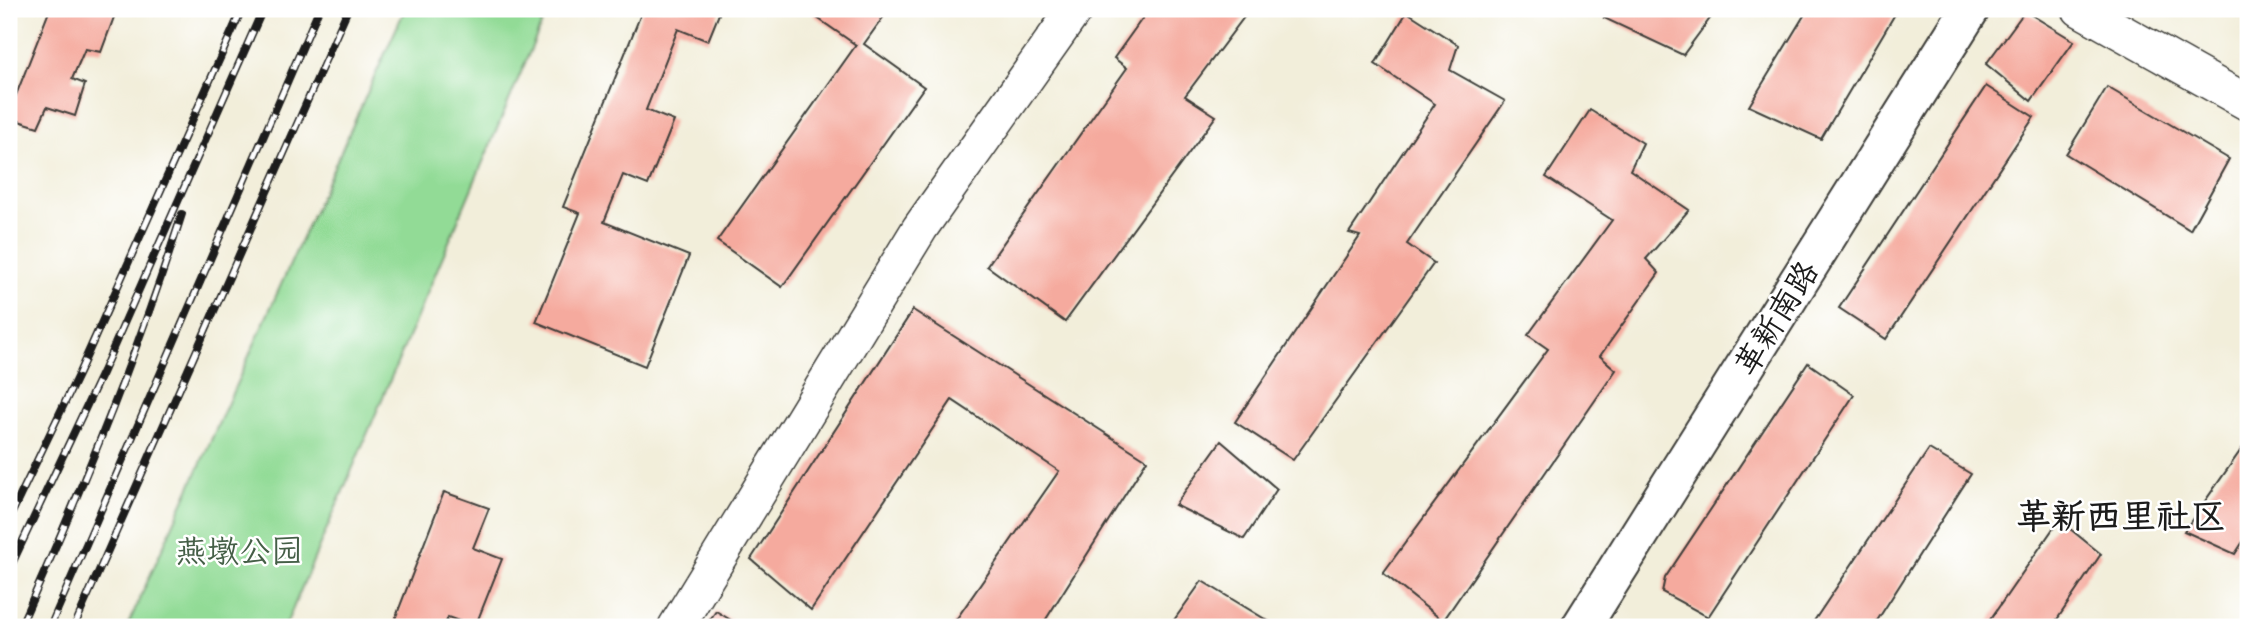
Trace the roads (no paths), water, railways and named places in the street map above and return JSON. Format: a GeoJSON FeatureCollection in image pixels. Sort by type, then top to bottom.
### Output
{"type":"FeatureCollection","features":[{"type":"Feature","properties":{"kind":"street"},"geometry":{"type":"LineString","coordinates":[[676,627],[920,228],[1075,9]]}},
{"type":"Feature","properties":{"kind":"street","name":"革新南路"},"geometry":{"type":"LineString","coordinates":[[1581,627],[1970,9]]}},
{"type":"Feature","properties":{"kind":"street"},"geometry":{"type":"LineString","coordinates":[[2080,9],[2248,103]]}},
{"type":"Feature","properties":{"kind":"railway"},"geometry":{"type":"LineString","coordinates":[[9,519],[79,373],[242,9]]}},
{"type":"Feature","properties":{"kind":"railway"},"geometry":{"type":"LineString","coordinates":[[9,570],[103,371],[263,9]]}},
{"type":"Feature","properties":{"kind":"railway"},"geometry":{"type":"LineString","coordinates":[[50,627],[319,9]]}},
{"type":"Feature","properties":{"kind":"railway"},"geometry":{"type":"LineString","coordinates":[[74,627],[348,9]]}},
{"type":"Feature","properties":{"kind":"railway"},"geometry":{"type":"LineString","coordinates":[[20,627],[107,423],[182,214]]}},
{"type":"Feature","properties":{"kind":"district","name":"革新西里社区"},"geometry":{"type":"Point","coordinates":[2121,516]}},
{"type":"Feature","properties":{"kind":"park label","name":"燕墩公园"},"geometry":{"type":"Point","coordinates":[239,551]}}]}
